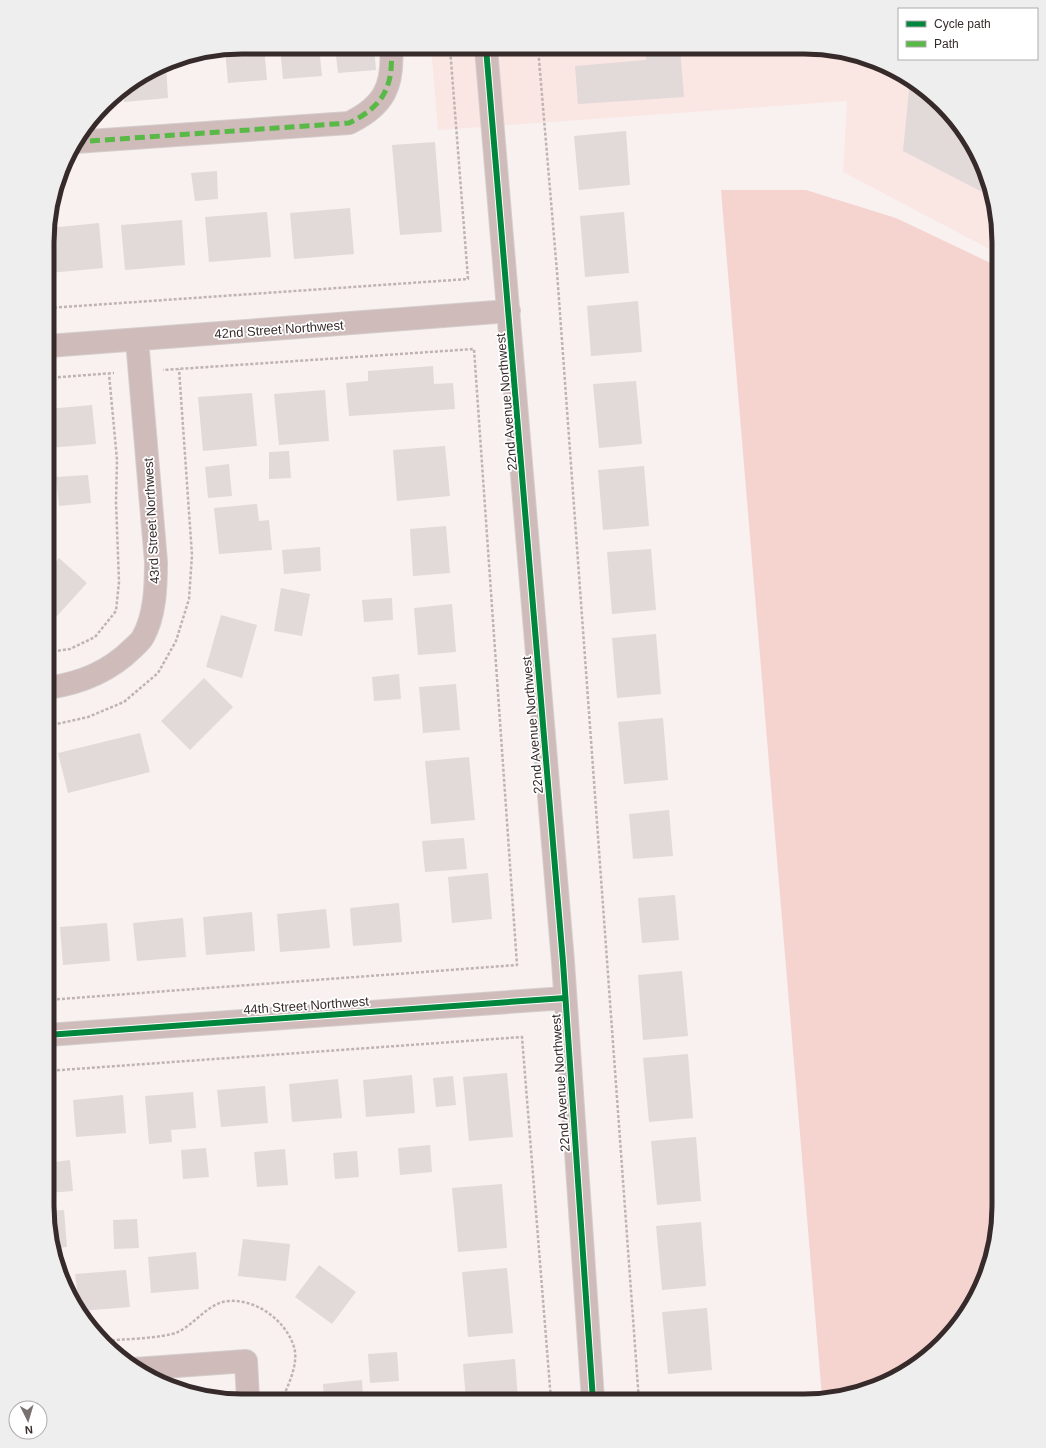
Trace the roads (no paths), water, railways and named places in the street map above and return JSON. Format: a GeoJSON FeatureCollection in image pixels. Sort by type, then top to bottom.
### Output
{"type":"FeatureCollection","features":[{"type":"Feature","properties":{"kind":"street"},"geometry":{"type":"LineString","coordinates":[[83,141],[349,123],[367,114],[376,106],[388,87],[393,66],[392,54]]}},
{"type":"Feature","properties":{"kind":"street","name":"22nd Avenue Northwest"},"geometry":{"type":"LineString","coordinates":[[487,54],[510,311],[565,998],[593,1394]]}},
{"type":"Feature","properties":{"kind":"street","name":"42nd Street Northwest"},"geometry":{"type":"LineString","coordinates":[[54,346],[510,311]]}},
{"type":"Feature","properties":{"kind":"street","name":"43rd Street Northwest"},"geometry":{"type":"LineString","coordinates":[[54,687],[83,681],[104,671],[128,653],[143,638],[151,615],[156,580],[155,556],[137,340]]}},
{"type":"Feature","properties":{"kind":"street","name":"44th Street Northwest"},"geometry":{"type":"LineString","coordinates":[[54,1034],[565,998]]}},
{"type":"Feature","properties":{"kind":"street"},"geometry":{"type":"LineString","coordinates":[[147,1368],[246,1361],[248,1394]]}}]}
